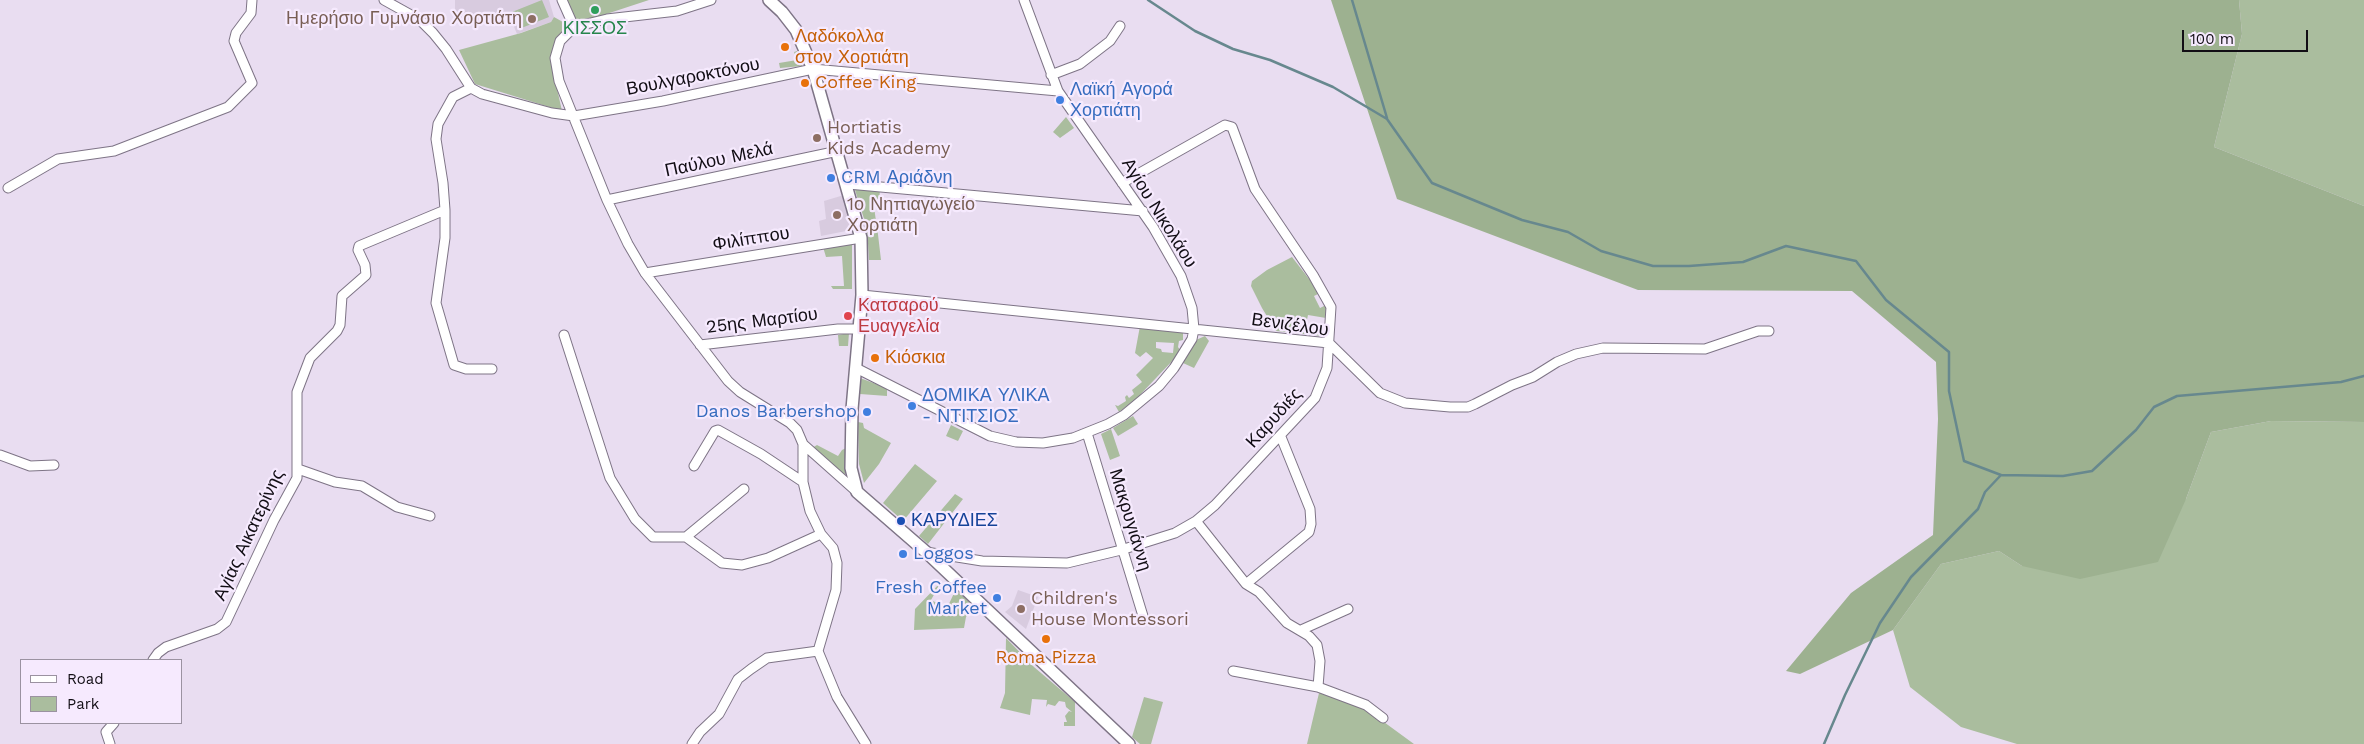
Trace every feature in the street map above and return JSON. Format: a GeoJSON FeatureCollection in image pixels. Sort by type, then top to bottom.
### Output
{"type":"FeatureCollection","features":[{"type":"Feature","properties":{"kind":"street"},"geometry":{"type":"LineString","coordinates":[[8,188],[58,159],[114,151],[228,108],[252,83],[234,41],[236,33],[251,13],[252,0]]}},
{"type":"Feature","properties":{"kind":"street"},"geometry":{"type":"LineString","coordinates":[[384,0],[420,20],[433,33],[446,49],[471,88],[482,94],[574,116]]}},
{"type":"Feature","properties":{"kind":"street"},"geometry":{"type":"LineString","coordinates":[[562,0],[574,27]]}},
{"type":"Feature","properties":{"kind":"street"},"geometry":{"type":"LineString","coordinates":[[711,0],[677,11],[607,19],[574,27],[560,41],[555,58],[559,81],[607,200],[628,244],[646,273],[728,381],[740,392],[790,423],[797,430],[803,444],[802,482],[810,511],[822,534],[833,548],[836,572],[836,590],[818,651],[837,697],[866,744]]}},
{"type":"Feature","properties":{"kind":"street"},"geometry":{"type":"LineString","coordinates":[[769,0],[782,12],[796,30],[814,69],[848,184],[861,238],[862,295],[852,409],[851,468],[858,492]]}},
{"type":"Feature","properties":{"kind":"street","name":"Αγίου Νικολάου"},"geometry":{"type":"LineString","coordinates":[[856,368],[998,438],[1043,443],[1073,438],[1108,424],[1142,402],[1174,368],[1187,350],[1194,329],[1192,308],[1181,276],[1168,250],[1058,91],[1024,0]]}},
{"type":"Feature","properties":{"kind":"street"},"geometry":{"type":"LineString","coordinates":[[1051,75],[1080,64],[1110,42],[1120,26]]}},
{"type":"Feature","properties":{"kind":"street","name":"Βουλγαροκτόνου"},"geometry":{"type":"LineString","coordinates":[[574,116],[663,101],[814,69],[1058,91]]}},
{"type":"Feature","properties":{"kind":"street"},"geometry":{"type":"LineString","coordinates":[[471,88],[453,97],[438,124],[436,139],[443,183],[445,238],[436,303],[454,366],[466,369],[492,369]]}},
{"type":"Feature","properties":{"kind":"street","name":"Καρυδιές"},"geometry":{"type":"LineString","coordinates":[[926,552],[982,561],[1067,564],[1121,550],[1174,533],[1196,522],[1215,505],[1281,437],[1315,398],[1327,368],[1331,307],[1313,275],[1255,189],[1232,127],[1225,125],[1122,183]]}},
{"type":"Feature","properties":{"kind":"street","name":"Παύλου Μελά"},"geometry":{"type":"LineString","coordinates":[[607,200],[838,151]]}},
{"type":"Feature","properties":{"kind":"street"},"geometry":{"type":"LineString","coordinates":[[848,184],[1142,211]]}},
{"type":"Feature","properties":{"kind":"street","name":"Αγίας Αικατερίνης"},"geometry":{"type":"LineString","coordinates":[[154,659],[166,647],[217,629],[226,622],[274,520],[293,488],[298,469],[297,392],[304,369],[310,358],[337,331],[340,325],[342,296],[366,275],[359,246],[445,210]]}},
{"type":"Feature","properties":{"kind":"street","name":"Φιλίππου"},"geometry":{"type":"LineString","coordinates":[[646,273],[861,238]]}},
{"type":"Feature","properties":{"kind":"street","name":"Βενιζέλου"},"geometry":{"type":"LineString","coordinates":[[862,295],[1330,343],[1380,393],[1405,403],[1468,407],[1512,385],[1533,377],[1557,362],[1576,354],[1603,348],[1704,349],[1758,331],[1769,331]]}},
{"type":"Feature","properties":{"kind":"street","name":"25ης Μαρτίου"},"geometry":{"type":"LineString","coordinates":[[700,345],[838,328],[859,329]]}},
{"type":"Feature","properties":{"kind":"street"},"geometry":{"type":"LineString","coordinates":[[564,334],[610,478],[635,519],[653,537],[686,537],[722,563],[742,565],[768,558],[822,534]]}},
{"type":"Feature","properties":{"kind":"street"},"geometry":{"type":"LineString","coordinates":[[694,466],[715,430],[718,430],[760,454],[802,482]]}},
{"type":"Feature","properties":{"kind":"street","name":"Μακρυγιάννη"},"geometry":{"type":"LineString","coordinates":[[1086,433],[1143,616]]}},
{"type":"Feature","properties":{"kind":"street"},"geometry":{"type":"LineString","coordinates":[[1246,584],[1309,532],[1311,524],[1310,510],[1281,437]]}},
{"type":"Feature","properties":{"kind":"street"},"geometry":{"type":"LineString","coordinates":[[803,444],[926,552],[1129,744]]}},
{"type":"Feature","properties":{"kind":"street"},"geometry":{"type":"LineString","coordinates":[[0,455],[30,466],[54,465]]}},
{"type":"Feature","properties":{"kind":"street"},"geometry":{"type":"LineString","coordinates":[[298,469],[335,482],[362,486],[397,507],[430,516]]}},
{"type":"Feature","properties":{"kind":"street"},"geometry":{"type":"LineString","coordinates":[[686,537],[744,488]]}},
{"type":"Feature","properties":{"kind":"street"},"geometry":{"type":"LineString","coordinates":[[1196,522],[1246,584],[1258,592],[1288,623],[1301,630],[1317,644],[1320,661],[1318,687]]}},
{"type":"Feature","properties":{"kind":"street"},"geometry":{"type":"LineString","coordinates":[[1301,630],[1348,609]]}},
{"type":"Feature","properties":{"kind":"street"},"geometry":{"type":"LineString","coordinates":[[692,744],[700,732],[719,714],[738,678],[759,662],[783,655],[818,651]]}},
{"type":"Feature","properties":{"kind":"street"},"geometry":{"type":"LineString","coordinates":[[1233,671],[1318,687],[1366,705],[1383,718]]}},
{"type":"Feature","properties":{"kind":"street"},"geometry":{"type":"LineString","coordinates":[[110,744],[106,732],[113,724]]}},
{"type":"Feature","properties":{"kind":"shaded area","name":"Ημερήσιο Γυμνάσιο Χορτιάτη"},"geometry":{"type":"Polygon","coordinates":[[[455,0],[549,0],[554,17],[551,22],[517,34],[508,12],[474,25],[455,13],[455,0]]]}},
{"type":"Feature","properties":{"kind":"shaded area","name":"1ο Νηπιαγωγείο Χορτιάτη"},"geometry":{"type":"Polygon","coordinates":[[[844,195],[851,230],[821,236],[819,221],[826,219],[824,201],[844,195]]]}},
{"type":"Feature","properties":{"kind":"shaded area","name":"Children's House Montessori"},"geometry":{"type":"Polygon","coordinates":[[[1018,590],[1038,597],[1026,629],[1005,612],[1012,606],[1018,590]]]}},
{"type":"Feature","properties":{"kind":"green space"},"geometry":{"type":"Polygon","coordinates":[[[542,0],[549,17],[519,29],[512,12],[542,0]]]}},
{"type":"Feature","properties":{"kind":"green space","name":"ΚΙΣΣΟΣ"},"geometry":{"type":"Polygon","coordinates":[[[567,0],[649,0],[576,24],[567,0]]]}},
{"type":"Feature","properties":{"kind":"green space"},"geometry":{"type":"Polygon","coordinates":[[[1331,0],[2239,0],[2242,34],[2214,147],[2364,206],[2364,422],[2271,421],[2211,432],[2186,499],[2158,562],[2080,579],[2022,566],[1999,551],[1941,564],[1893,630],[1800,674],[1786,671],[1851,593],[1933,535],[1938,419],[1936,362],[1852,291],[1638,290],[1397,199],[1331,0]]]}},
{"type":"Feature","properties":{"kind":"green space"},"geometry":{"type":"Polygon","coordinates":[[[2239,0],[2364,0],[2364,206],[2214,147],[2242,34],[2239,0]]]}},
{"type":"Feature","properties":{"kind":"green space"},"geometry":{"type":"Polygon","coordinates":[[[554,17],[570,26],[557,39],[556,84],[562,111],[475,84],[459,50],[521,33],[551,22],[554,17]]]}},
{"type":"Feature","properties":{"kind":"green space"},"geometry":{"type":"Polygon","coordinates":[[[797,51],[802,66],[780,68],[779,63],[797,60],[794,52],[797,51]]]}},
{"type":"Feature","properties":{"kind":"green space"},"geometry":{"type":"Polygon","coordinates":[[[1066,117],[1074,128],[1060,138],[1053,132],[1066,117]]]}},
{"type":"Feature","properties":{"kind":"green space"},"geometry":{"type":"Polygon","coordinates":[[[880,189],[879,204],[874,207],[876,221],[865,222],[855,190],[880,189]]]}},
{"type":"Feature","properties":{"kind":"green space"},"geometry":{"type":"Polygon","coordinates":[[[877,226],[881,260],[869,260],[867,227],[877,226]]]}},
{"type":"Feature","properties":{"kind":"green space"},"geometry":{"type":"Polygon","coordinates":[[[852,242],[852,289],[833,289],[831,286],[844,286],[842,256],[826,257],[823,247],[852,242]]]}},
{"type":"Feature","properties":{"kind":"green space"},"geometry":{"type":"Polygon","coordinates":[[[1292,257],[1320,293],[1314,296],[1320,308],[1326,305],[1326,318],[1308,315],[1305,329],[1324,332],[1322,336],[1276,331],[1251,286],[1252,281],[1267,270],[1292,257]]]}},
{"type":"Feature","properties":{"kind":"green space"},"geometry":{"type":"Polygon","coordinates":[[[1140,326],[1181,330],[1183,333],[1183,340],[1179,341],[1178,347],[1180,350],[1176,357],[1137,398],[1119,412],[1115,405],[1118,406],[1126,401],[1125,397],[1127,395],[1129,398],[1134,394],[1132,390],[1142,382],[1136,375],[1153,358],[1146,352],[1140,357],[1135,353],[1140,326]],[[1156,342],[1156,348],[1161,349],[1162,352],[1173,353],[1174,343],[1156,342]]]}},
{"type":"Feature","properties":{"kind":"green space"},"geometry":{"type":"Polygon","coordinates":[[[849,333],[848,346],[839,346],[838,335],[849,333]]]}},
{"type":"Feature","properties":{"kind":"green space"},"geometry":{"type":"Polygon","coordinates":[[[1205,336],[1209,341],[1194,368],[1183,363],[1196,340],[1205,336]]]}},
{"type":"Feature","properties":{"kind":"green space"},"geometry":{"type":"Polygon","coordinates":[[[860,378],[887,388],[887,396],[860,394],[860,378]]]}},
{"type":"Feature","properties":{"kind":"green space"},"geometry":{"type":"Polygon","coordinates":[[[1133,416],[1138,424],[1118,436],[1113,428],[1133,416]]]}},
{"type":"Feature","properties":{"kind":"green space"},"geometry":{"type":"Polygon","coordinates":[[[2271,421],[2364,422],[2364,744],[2017,744],[1961,727],[1910,687],[1893,630],[1941,564],[1999,551],[2022,566],[2186,499],[2211,432],[2271,421]]]}},
{"type":"Feature","properties":{"kind":"green space"},"geometry":{"type":"Polygon","coordinates":[[[858,422],[863,423],[864,428],[891,443],[879,464],[864,483],[859,464],[858,422]]]}},
{"type":"Feature","properties":{"kind":"green space"},"geometry":{"type":"Polygon","coordinates":[[[951,425],[963,431],[958,441],[946,436],[951,425]]]}},
{"type":"Feature","properties":{"kind":"green space"},"geometry":{"type":"Polygon","coordinates":[[[1111,429],[1120,456],[1110,460],[1101,434],[1111,429]]]}},
{"type":"Feature","properties":{"kind":"green space"},"geometry":{"type":"Polygon","coordinates":[[[817,445],[838,456],[846,448],[845,475],[812,448],[817,445]]]}},
{"type":"Feature","properties":{"kind":"green space"},"geometry":{"type":"Polygon","coordinates":[[[915,464],[937,481],[903,521],[883,503],[915,464]]]}},
{"type":"Feature","properties":{"kind":"green space"},"geometry":{"type":"Polygon","coordinates":[[[955,494],[963,499],[928,544],[919,536],[955,494]]]}},
{"type":"Feature","properties":{"kind":"green space"},"geometry":{"type":"Polygon","coordinates":[[[941,582],[931,600],[947,608],[956,589],[973,606],[966,617],[964,628],[914,630],[915,609],[941,582]]]}},
{"type":"Feature","properties":{"kind":"green space"},"geometry":{"type":"Polygon","coordinates":[[[1006,638],[1034,667],[1075,702],[1075,726],[1064,726],[1064,722],[1067,722],[1065,716],[1069,711],[1072,712],[1066,707],[1065,702],[1059,701],[1055,706],[1048,704],[1046,707],[1047,700],[1032,699],[1030,715],[1000,708],[1005,693],[1006,638]]]}},
{"type":"Feature","properties":{"kind":"green space"},"geometry":{"type":"Polygon","coordinates":[[[1319,693],[1362,706],[1414,744],[1307,744],[1319,693]]]}},
{"type":"Feature","properties":{"kind":"green space"},"geometry":{"type":"Polygon","coordinates":[[[1144,697],[1163,702],[1151,744],[1140,744],[1132,737],[1144,697]]]}},
{"type":"Feature","properties":{"kind":"waterway"},"geometry":{"type":"LineString","coordinates":[[1148,0],[1195,31],[1233,49],[1270,60],[1333,87],[1387,119],[1432,183],[1522,220],[1568,232],[1601,251],[1653,266],[1689,266],[1743,262],[1786,246],[1856,261],[1886,300],[1949,352],[1949,391],[1964,461],[2001,475]]}},
{"type":"Feature","properties":{"kind":"waterway"},"geometry":{"type":"LineString","coordinates":[[1352,0],[1387,118]]}},
{"type":"Feature","properties":{"kind":"waterway"},"geometry":{"type":"LineString","coordinates":[[1824,744],[1845,695],[1880,623],[1911,577],[1978,509],[1985,492],[2001,475],[2063,476],[2092,471],[2136,430],[2154,407],[2177,396],[2341,382],[2364,376]]}},
{"type":"Feature","properties":{"kind":"place","name":"ΚΙΣΣΟΣ"},"geometry":{"type":"Point","coordinates":[595,10]}},
{"type":"Feature","properties":{"kind":"place","name":"Ημερήσιο Γυμνάσιο Χορτιάτη"},"geometry":{"type":"Point","coordinates":[532,19]}},
{"type":"Feature","properties":{"kind":"place","name":"Λαδόκολλα στον Χορτιάτη"},"geometry":{"type":"Point","coordinates":[785,47]}},
{"type":"Feature","properties":{"kind":"place","name":"Coffee King"},"geometry":{"type":"Point","coordinates":[805,83]}},
{"type":"Feature","properties":{"kind":"place","name":"Λαϊκή Αγορά Χορτιάτη"},"geometry":{"type":"Point","coordinates":[1060,100]}},
{"type":"Feature","properties":{"kind":"place","name":"Hortiatis Kids Academy"},"geometry":{"type":"Point","coordinates":[817,138]}},
{"type":"Feature","properties":{"kind":"place","name":"CRM Αριάδνη"},"geometry":{"type":"Point","coordinates":[831,178]}},
{"type":"Feature","properties":{"kind":"place","name":"1ο Νηπιαγωγείο Χορτιάτη"},"geometry":{"type":"Point","coordinates":[837,215]}},
{"type":"Feature","properties":{"kind":"place","name":"Κατσαρού Ευαγγελία"},"geometry":{"type":"Point","coordinates":[848,316]}},
{"type":"Feature","properties":{"kind":"place","name":"Κιόσκια"},"geometry":{"type":"Point","coordinates":[875,358]}},
{"type":"Feature","properties":{"kind":"place","name":"ΔΟΜΙΚΑ ΥΛΙΚΑ - ΝΤΙΤΣΙΟΣ"},"geometry":{"type":"Point","coordinates":[912,406]}},
{"type":"Feature","properties":{"kind":"place","name":"Danos Barbershop"},"geometry":{"type":"Point","coordinates":[867,412]}},
{"type":"Feature","properties":{"kind":"place","name":"ΚΑΡΥΔΙΕΣ"},"geometry":{"type":"Point","coordinates":[901,521]}},
{"type":"Feature","properties":{"kind":"place","name":"Loggos"},"geometry":{"type":"Point","coordinates":[903,554]}},
{"type":"Feature","properties":{"kind":"place","name":"Fresh Coffee Market"},"geometry":{"type":"Point","coordinates":[997,598]}},
{"type":"Feature","properties":{"kind":"place","name":"Children's House Montessori"},"geometry":{"type":"Point","coordinates":[1021,609]}},
{"type":"Feature","properties":{"kind":"place","name":"Roma Pizza"},"geometry":{"type":"Point","coordinates":[1046,639]}}]}
